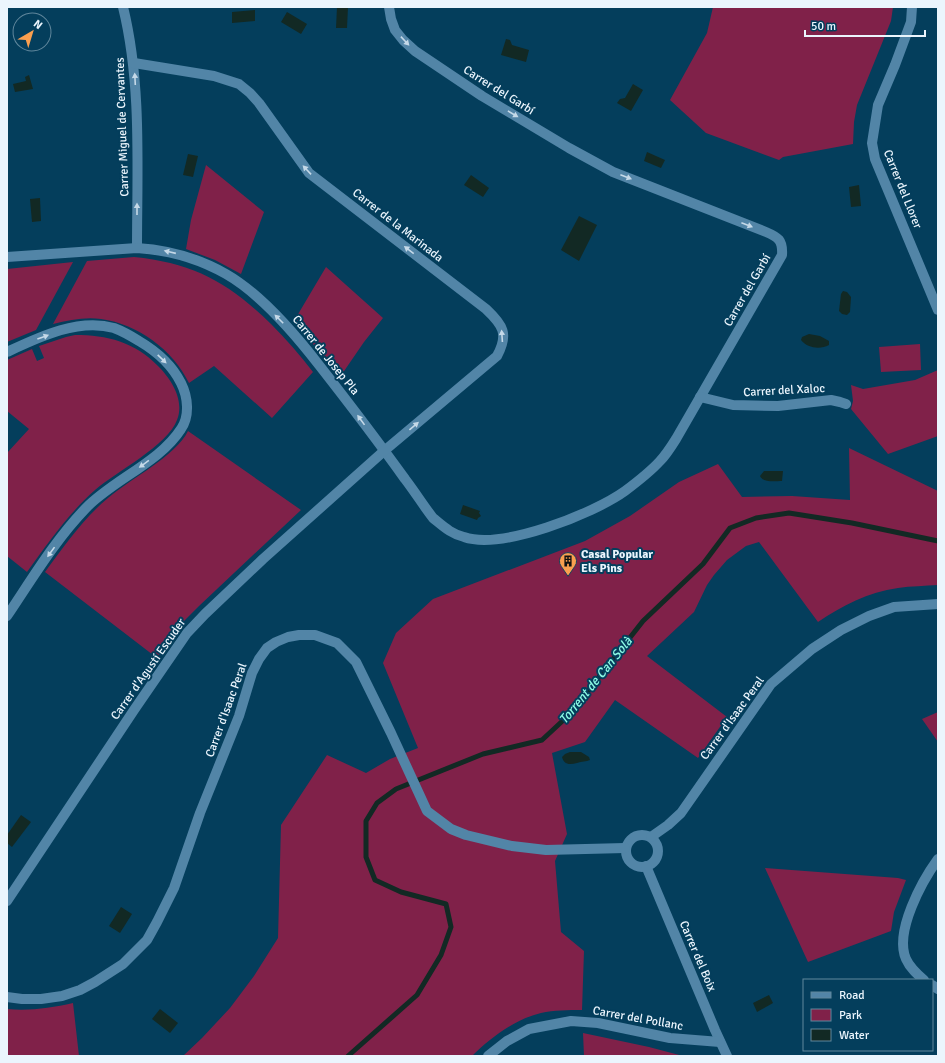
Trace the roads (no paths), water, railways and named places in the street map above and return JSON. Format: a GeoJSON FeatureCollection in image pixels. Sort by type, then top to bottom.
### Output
{"type":"FeatureCollection","features":[{"type":"Feature","properties":{"kind":"street","name":"Carrer Miguel de Cervantes"},"geometry":{"type":"LineString","coordinates":[[123,7],[134,63],[136,108],[137,248]]}},
{"type":"Feature","properties":{"kind":"street","name":"Carrer del Garbí"},"geometry":{"type":"LineString","coordinates":[[384,451],[433,518],[450,532],[465,538],[486,540],[524,534],[591,510],[624,491],[660,461],[676,439],[782,255],[783,247],[780,240],[766,232],[613,172],[569,148],[482,96],[415,51],[403,40],[391,19],[389,7]]}},
{"type":"Feature","properties":{"kind":"street","name":"Carrer del Llorer"},"geometry":{"type":"LineString","coordinates":[[912,7],[910,22],[902,47],[878,105],[872,143],[875,159],[937,306]]}},
{"type":"Feature","properties":{"kind":"street","name":"Carrer de la Marinada"},"geometry":{"type":"LineString","coordinates":[[134,63],[214,76],[239,84],[259,103],[308,173],[486,309],[495,317],[502,327],[504,336],[503,345],[497,356],[384,451]]}},
{"type":"Feature","properties":{"kind":"street","name":"Carrer de Josep Pla"},"geometry":{"type":"LineString","coordinates":[[7,257],[137,248],[157,249],[194,259],[227,274],[239,282],[298,338],[347,400],[384,451]]}},
{"type":"Feature","properties":{"kind":"street"},"geometry":{"type":"LineString","coordinates":[[7,352],[44,336],[73,328],[96,325],[115,329],[151,348],[171,368],[183,388],[187,408],[182,428],[174,438],[146,463],[103,493],[86,508],[41,566],[7,616]]}},
{"type":"Feature","properties":{"kind":"street","name":"Carrer del Xaloc"},"geometry":{"type":"LineString","coordinates":[[700,397],[733,405],[778,406],[831,400],[846,404]]}},
{"type":"Feature","properties":{"kind":"street","name":"Carrer d'Agustí Escuder"},"geometry":{"type":"LineString","coordinates":[[7,901],[187,633],[263,559],[384,451]]}},
{"type":"Feature","properties":{"kind":"street","name":"Carrer d'Isaac Peral"},"geometry":{"type":"LineString","coordinates":[[651,837],[668,825],[680,812],[771,684],[812,649],[841,630],[869,616],[894,607],[938,604]]}},
{"type":"Feature","properties":{"kind":"street","name":"Carrer d'Isaac Peral"},"geometry":{"type":"LineString","coordinates":[[7,997],[22,999],[62,996],[80,990],[122,964],[147,940],[174,888],[200,813],[229,742],[252,672],[267,648],[288,637],[315,635],[337,643],[347,651],[356,662],[371,690],[418,795],[427,811],[450,829],[466,835],[512,846],[546,850],[626,848]]}},
{"type":"Feature","properties":{"kind":"street"},"geometry":{"type":"LineString","coordinates":[[638,835],[646,835],[651,837],[659,848],[658,857],[653,863],[646,866],[638,866],[633,864],[626,855],[626,848],[632,838],[638,835]]}},
{"type":"Feature","properties":{"kind":"street"},"geometry":{"type":"LineString","coordinates":[[923,979],[913,970],[906,959],[902,946],[907,920],[912,906],[920,888],[938,859]]}},
{"type":"Feature","properties":{"kind":"street","name":"Carrer del Boix"},"geometry":{"type":"LineString","coordinates":[[646,866],[727,1056]]}},
{"type":"Feature","properties":{"kind":"street","name":"Carrer del Pollanc"},"geometry":{"type":"LineString","coordinates":[[488,1056],[507,1041],[529,1029],[571,1021],[598,1023],[670,1038],[720,1042]]}},
{"type":"Feature","properties":{"kind":"water"},"geometry":{"type":"Polygon","coordinates":[[[337,7],[348,7],[347,28],[336,28],[337,7]]]}},
{"type":"Feature","properties":{"kind":"water"},"geometry":{"type":"Polygon","coordinates":[[[255,10],[255,21],[232,23],[232,12],[255,10]]]}},
{"type":"Feature","properties":{"kind":"water"},"geometry":{"type":"Polygon","coordinates":[[[287,12],[307,24],[301,34],[281,22],[287,12]]]}},
{"type":"Feature","properties":{"kind":"water"},"geometry":{"type":"Polygon","coordinates":[[[506,39],[510,40],[512,45],[529,50],[526,62],[501,55],[506,39]]]}},
{"type":"Feature","properties":{"kind":"water"},"geometry":{"type":"Polygon","coordinates":[[[29,75],[33,89],[15,92],[13,84],[26,81],[25,77],[29,75]]]}},
{"type":"Feature","properties":{"kind":"water"},"geometry":{"type":"Polygon","coordinates":[[[633,84],[643,90],[631,111],[617,103],[620,99],[625,98],[633,84]]]}},
{"type":"Feature","properties":{"kind":"water"},"geometry":{"type":"Polygon","coordinates":[[[647,152],[665,160],[661,168],[644,161],[647,152]]]}},
{"type":"Feature","properties":{"kind":"water"},"geometry":{"type":"Polygon","coordinates":[[[188,154],[198,156],[193,177],[183,175],[188,154]]]}},
{"type":"Feature","properties":{"kind":"water"},"geometry":{"type":"Polygon","coordinates":[[[471,175],[489,188],[483,197],[464,185],[471,175]]]}},
{"type":"Feature","properties":{"kind":"water"},"geometry":{"type":"Polygon","coordinates":[[[859,185],[861,206],[851,207],[849,187],[859,185]]]}},
{"type":"Feature","properties":{"kind":"water"},"geometry":{"type":"Polygon","coordinates":[[[40,198],[41,221],[32,222],[30,199],[40,198]]]}},
{"type":"Feature","properties":{"kind":"water"},"geometry":{"type":"Polygon","coordinates":[[[579,216],[597,225],[579,261],[561,250],[579,216]]]}},
{"type":"Feature","properties":{"kind":"water"},"geometry":{"type":"Polygon","coordinates":[[[843,291],[847,292],[851,297],[850,312],[847,315],[842,314],[839,311],[841,294],[843,291]]]}},
{"type":"Feature","properties":{"kind":"water"},"geometry":{"type":"Polygon","coordinates":[[[809,334],[820,336],[829,341],[829,345],[818,348],[807,345],[801,340],[802,337],[809,334]]]}},
{"type":"Feature","properties":{"kind":"water"},"geometry":{"type":"Polygon","coordinates":[[[764,471],[783,471],[782,481],[764,480],[760,476],[764,471]]]}},
{"type":"Feature","properties":{"kind":"water"},"geometry":{"type":"Polygon","coordinates":[[[463,505],[480,511],[479,513],[481,516],[477,520],[460,514],[463,505]]]}},
{"type":"Feature","properties":{"kind":"water"},"geometry":{"type":"Polygon","coordinates":[[[570,752],[581,752],[589,757],[590,760],[568,764],[564,762],[562,757],[570,752]]]}},
{"type":"Feature","properties":{"kind":"water"},"geometry":{"type":"Polygon","coordinates":[[[21,815],[31,822],[12,847],[7,843],[7,835],[21,815]]]}},
{"type":"Feature","properties":{"kind":"water"},"geometry":{"type":"Polygon","coordinates":[[[121,907],[132,914],[120,933],[109,926],[121,907]]]}},
{"type":"Feature","properties":{"kind":"water"},"geometry":{"type":"Polygon","coordinates":[[[769,995],[773,1003],[757,1012],[753,1003],[769,995]]]}},
{"type":"Feature","properties":{"kind":"water"},"geometry":{"type":"Polygon","coordinates":[[[160,1009],[178,1023],[170,1033],[152,1019],[160,1009]]]}},
{"type":"Feature","properties":{"kind":"waterway","name":"Torrent de Can Solà"},"geometry":{"type":"LineString","coordinates":[[348,1056],[417,995],[441,955],[451,927],[446,904],[401,892],[375,880],[366,857],[366,821],[377,803],[396,789],[483,754],[542,740],[570,714],[643,621],[703,564],[730,528],[756,518],[789,513],[852,523],[938,541]]}},
{"type":"Feature","properties":{"kind":"place","name":"Casal Popular Els Pins"},"geometry":{"type":"Point","coordinates":[568,576]}}]}
